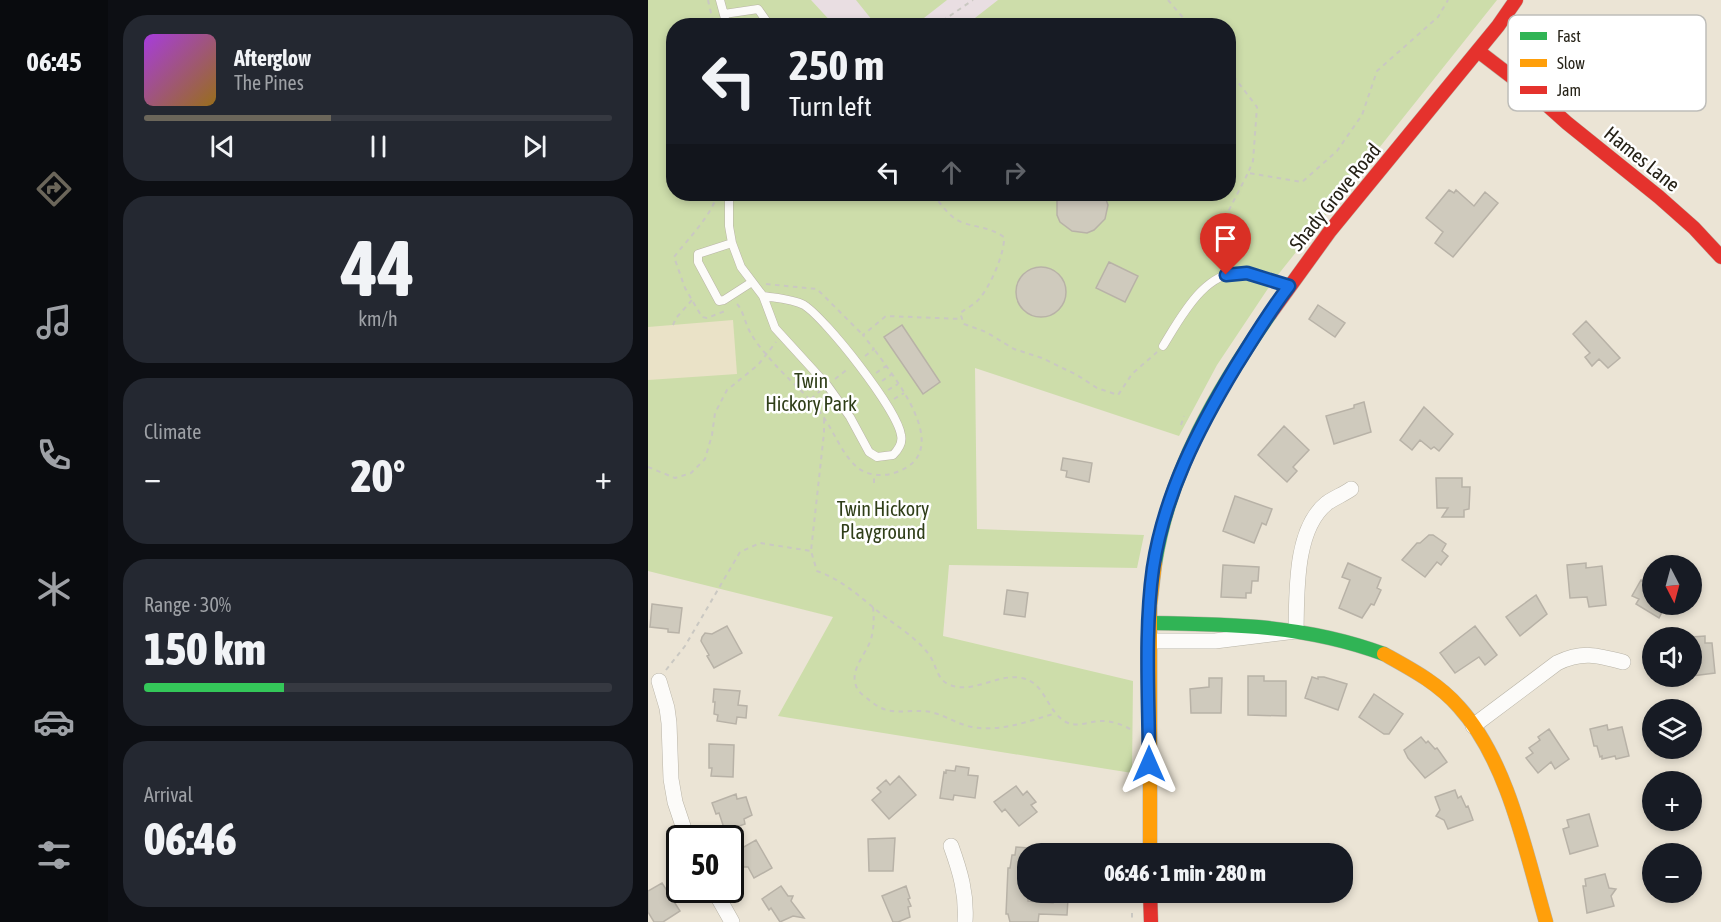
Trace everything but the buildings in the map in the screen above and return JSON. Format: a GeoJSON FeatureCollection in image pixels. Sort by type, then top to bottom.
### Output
{"type":"FeatureCollection","features":[{"type":"Feature","properties":{"kind":"main road","name":"Shady Grove Road"},"geometry":{"type":"LineString","coordinates":[[1150,843],[1149,623],[1154,566],[1161,528],[1182,467],[1201,426],[1229,378],[1262,324],[1289,286],[1478,51],[1516,0]]}},
{"type":"Feature","properties":{"kind":"main road","name":"Hames Lane"},"geometry":{"type":"LineString","coordinates":[[1478,51],[1508,74]]}},
{"type":"Feature","properties":{"kind":"main road","name":"Hames Lane"},"geometry":{"type":"LineString","coordinates":[[1554,111],[1659,197],[1694,228],[1721,257]]}},
{"type":"Feature","properties":{"kind":"main road"},"geometry":{"type":"LineString","coordinates":[[1149,623],[1236,624],[1332,636],[1360,643],[1405,664],[1426,678],[1450,699],[1473,726],[1487,748],[1510,800],[1546,922]]}},
{"type":"Feature","properties":{"kind":"main road"},"geometry":{"type":"LineString","coordinates":[[1150,903],[1151,922]]}},
{"type":"Feature","properties":{"kind":"street"},"geometry":{"type":"LineString","coordinates":[[1149,641],[1215,641],[1296,631],[1300,554],[1306,535],[1326,504],[1351,489]]}},
{"type":"Feature","properties":{"kind":"street"},"geometry":{"type":"LineString","coordinates":[[1473,726],[1557,663],[1570,656],[1584,654],[1623,662]]}},
{"type":"Feature","properties":{"kind":"street"},"geometry":{"type":"LineString","coordinates":[[659,681],[669,723],[671,780],[683,825]]}},
{"type":"Feature","properties":{"kind":"street"},"geometry":{"type":"LineString","coordinates":[[951,846],[962,876],[966,904],[965,922]]}},
{"type":"Feature","properties":{"kind":"street"},"geometry":{"type":"LineString","coordinates":[[721,903],[732,922]]}},
{"type":"Feature","properties":{"kind":"lane"},"geometry":{"type":"LineString","coordinates":[[720,0],[725,18]]}},
{"type":"Feature","properties":{"kind":"lane"},"geometry":{"type":"LineString","coordinates":[[724,14],[758,9],[764,18]]}},
{"type":"Feature","properties":{"kind":"lane"},"geometry":{"type":"LineString","coordinates":[[729,201],[732,243],[741,267],[763,296],[771,318],[781,334],[827,385],[850,417],[869,452],[877,457],[885,458],[893,455],[898,450],[902,437],[891,412],[857,362],[826,326],[803,304],[763,296]]}},
{"type":"Feature","properties":{"kind":"lane"},"geometry":{"type":"LineString","coordinates":[[732,243],[698,254],[698,262],[718,301],[724,300],[752,282]]}},
{"type":"Feature","properties":{"kind":"lane"},"geometry":{"type":"LineString","coordinates":[[1163,346],[1198,292],[1226,275],[1247,273],[1289,286]]}},
{"type":"Feature","properties":{"kind":"path"},"geometry":{"type":"LineString","coordinates":[[708,0],[712,18]]}},
{"type":"Feature","properties":{"kind":"path"},"geometry":{"type":"LineString","coordinates":[[948,18],[974,0]]}},
{"type":"Feature","properties":{"kind":"path"},"geometry":{"type":"LineString","coordinates":[[1168,0],[1183,18]]}},
{"type":"Feature","properties":{"kind":"path"},"geometry":{"type":"LineString","coordinates":[[1248,173],[1302,183],[1337,151],[1362,115],[1377,71],[1438,17],[1448,0]]}},
{"type":"Feature","properties":{"kind":"path"},"geometry":{"type":"LineString","coordinates":[[1236,79],[1257,107],[1253,161],[1236,197]]}},
{"type":"Feature","properties":{"kind":"path"},"geometry":{"type":"LineString","coordinates":[[716,201],[674,257],[685,288],[702,317],[717,315],[738,303],[749,331],[766,355],[811,399],[855,465],[874,475],[887,475],[906,468],[914,461],[918,453],[922,434],[917,415],[874,349],[817,289],[765,284]]}},
{"type":"Feature","properties":{"kind":"path"},"geometry":{"type":"LineString","coordinates":[[939,201],[951,216],[962,223],[992,230],[1004,237],[1005,246],[999,263],[979,299],[960,313],[964,324],[986,332],[1014,349],[1042,358],[1097,388],[1118,395],[1132,374],[1163,346]]}},
{"type":"Feature","properties":{"kind":"path"},"geometry":{"type":"LineString","coordinates":[[1232,274],[1228,213],[1234,201]]}},
{"type":"Feature","properties":{"kind":"path"},"geometry":{"type":"LineString","coordinates":[[674,325],[676,318],[692,300]]}},
{"type":"Feature","properties":{"kind":"path"},"geometry":{"type":"LineString","coordinates":[[863,335],[886,316],[962,319]]}},
{"type":"Feature","properties":{"kind":"path"},"geometry":{"type":"LineString","coordinates":[[648,467],[675,478],[691,472],[705,459],[716,413],[727,390],[758,364],[781,334]]}},
{"type":"Feature","properties":{"kind":"path"},"geometry":{"type":"LineString","coordinates":[[862,358],[874,349]]}},
{"type":"Feature","properties":{"kind":"path"},"geometry":{"type":"LineString","coordinates":[[833,381],[851,366]]}},
{"type":"Feature","properties":{"kind":"path"},"geometry":{"type":"LineString","coordinates":[[811,399],[821,390]]}},
{"type":"Feature","properties":{"kind":"path"},"geometry":{"type":"LineString","coordinates":[[823,416],[824,432],[811,551],[817,571],[858,593],[917,642],[930,656],[940,679],[951,686],[972,686],[1011,677],[1024,678],[1041,689],[1054,713],[1068,724],[1114,722],[1134,731]]}},
{"type":"Feature","properties":{"kind":"path"},"geometry":{"type":"LineString","coordinates":[[874,475],[874,483]]}},
{"type":"Feature","properties":{"kind":"path"},"geometry":{"type":"LineString","coordinates":[[670,664],[690,638],[740,552],[760,543],[811,551]]}},
{"type":"Feature","properties":{"kind":"path"},"geometry":{"type":"LineString","coordinates":[[873,607],[872,636],[856,666],[855,680],[858,690],[875,705],[900,713],[925,711],[971,727],[989,728],[1008,727],[1054,713]]}},
{"type":"Feature","properties":{"kind":"shaded area"},"geometry":{"type":"Polygon","coordinates":[[[811,0],[998,0],[976,18],[828,18],[811,0]]]}},
{"type":"Feature","properties":{"kind":"green space","name":"Twin Hickory Park"},"geometry":{"type":"Polygon","coordinates":[[[648,0],[811,0],[828,18],[666,18],[666,201],[1236,201],[1236,18],[975,18],[998,0],[1497,0],[1273,281],[1217,365],[1179,436],[975,368],[977,529],[1144,535],[1137,568],[949,565],[943,636],[1133,681],[1132,773],[778,716],[833,617],[648,571],[648,0]]]}},
{"type":"Feature","properties":{"kind":"green space"},"geometry":{"type":"Polygon","coordinates":[[[856,0],[947,0],[924,18],[870,18],[856,0]]]}},
{"type":"Feature","properties":{"kind":"sand"},"geometry":{"type":"Polygon","coordinates":[[[733,320],[737,374],[648,380],[648,327],[733,320]]]}},
{"type":"Feature","properties":{"kind":"traffic: fast"},"geometry":{"type":"LineString","coordinates":[[1155,563],[1172,496],[1198,432],[1232,372],[1270,314]]}},
{"type":"Feature","properties":{"kind":"traffic: fast"},"geometry":{"type":"LineString","coordinates":[[1149,623],[1268,628],[1326,637],[1384,654]]}},
{"type":"Feature","properties":{"kind":"traffic: slow"},"geometry":{"type":"LineString","coordinates":[[1150,843],[1150,605],[1155,563]]}},
{"type":"Feature","properties":{"kind":"traffic: slow"},"geometry":{"type":"LineString","coordinates":[[1384,654],[1424,677],[1451,698],[1476,729],[1503,781],[1523,838],[1546,922]]}},
{"type":"Feature","properties":{"kind":"traffic: jam"},"geometry":{"type":"LineString","coordinates":[[1270,314],[1330,231],[1498,26],[1516,0]]}},
{"type":"Feature","properties":{"kind":"traffic: jam"},"geometry":{"type":"LineString","coordinates":[[1478,51],[1508,74]]}},
{"type":"Feature","properties":{"kind":"traffic: jam"},"geometry":{"type":"LineString","coordinates":[[1554,111],[1659,197],[1694,228],[1721,257]]}},
{"type":"Feature","properties":{"kind":"traffic: jam"},"geometry":{"type":"LineString","coordinates":[[1150,903],[1151,922]]}},
{"type":"Feature","properties":{"kind":"route"},"geometry":{"type":"LineString","coordinates":[[1149,764],[1150,605],[1154,566],[1168,504],[1201,426],[1262,324],[1289,286],[1247,273],[1226,275]]}},
{"type":"Feature","properties":{"kind":"park label","name":"Twin Hickory Playground"},"geometry":{"type":"Point","coordinates":[883,520]}}]}
